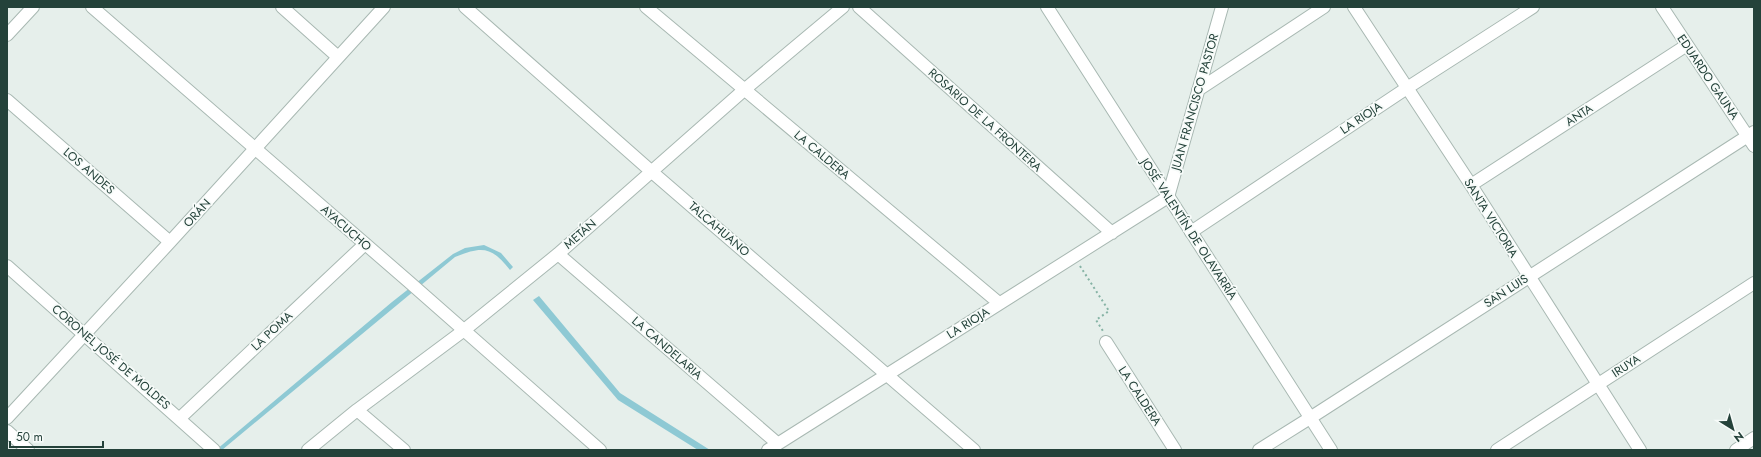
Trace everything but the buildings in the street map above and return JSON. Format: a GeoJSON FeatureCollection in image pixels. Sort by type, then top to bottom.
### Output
{"type":"FeatureCollection","features":[{"type":"Feature","properties":{"kind":"street"},"geometry":{"type":"LineString","coordinates":[[7,35],[33,7]]}},
{"type":"Feature","properties":{"kind":"street","name":"AYACUCHO"},"geometry":{"type":"LineString","coordinates":[[92,7],[600,450]]}},
{"type":"Feature","properties":{"kind":"street"},"geometry":{"type":"LineString","coordinates":[[282,7],[338,57]]}},
{"type":"Feature","properties":{"kind":"street","name":"ORÁN"},"geometry":{"type":"LineString","coordinates":[[7,418],[384,7]]}},
{"type":"Feature","properties":{"kind":"street","name":"TALCAHUANO"},"geometry":{"type":"LineString","coordinates":[[465,7],[652,172],[974,450]]}},
{"type":"Feature","properties":{"kind":"street","name":"LA CALDERA"},"geometry":{"type":"LineString","coordinates":[[646,7],[999,303]]}},
{"type":"Feature","properties":{"kind":"street","name":"METÁN"},"geometry":{"type":"LineString","coordinates":[[308,450],[357,410],[463,331],[558,254],[744,90],[843,7]]}},
{"type":"Feature","properties":{"kind":"street","name":"ROSARIO DE LA FRONTERA"},"geometry":{"type":"LineString","coordinates":[[859,7],[1112,233]]}},
{"type":"Feature","properties":{"kind":"street","name":"JOSÉ VALENTÍN DE OLAVARRÍA"},"geometry":{"type":"LineString","coordinates":[[1047,7],[1331,450]]}},
{"type":"Feature","properties":{"kind":"street","name":"JUAN FRANCISCO PASTOR"},"geometry":{"type":"LineString","coordinates":[[1168,197],[1222,7]]}},
{"type":"Feature","properties":{"kind":"street"},"geometry":{"type":"LineString","coordinates":[[1198,90],[1324,7]]}},
{"type":"Feature","properties":{"kind":"street","name":"SANTA VICTORIA"},"geometry":{"type":"LineString","coordinates":[[1354,7],[1640,450]]}},
{"type":"Feature","properties":{"kind":"street","name":"LA RIOJA"},"geometry":{"type":"LineString","coordinates":[[1191,232],[1407,88],[1533,7]]}},
{"type":"Feature","properties":{"kind":"street","name":"EDUARDO GAUNA"},"geometry":{"type":"LineString","coordinates":[[1662,7],[1752,138]]}},
{"type":"Feature","properties":{"kind":"street","name":"ANTA"},"geometry":{"type":"LineString","coordinates":[[1470,185],[1687,45]]}},
{"type":"Feature","properties":{"kind":"street","name":"LOS ANDES"},"geometry":{"type":"LineString","coordinates":[[7,100],[170,242]]}},
{"type":"Feature","properties":{"kind":"street","name":"SAN LUIS"},"geometry":{"type":"LineString","coordinates":[[1259,450],[1528,277],[1752,138]]}},
{"type":"Feature","properties":{"kind":"street","name":"LA RIOJA"},"geometry":{"type":"LineString","coordinates":[[772,446],[1168,197]]}},
{"type":"Feature","properties":{"kind":"street","name":"LA POMA"},"geometry":{"type":"LineString","coordinates":[[180,418],[365,244]]}},
{"type":"Feature","properties":{"kind":"street","name":"LA CANDELARIA"},"geometry":{"type":"LineString","coordinates":[[558,254],[772,446]]}},
{"type":"Feature","properties":{"kind":"street","name":"CORONEL JOSÉ DE MOLDES"},"geometry":{"type":"LineString","coordinates":[[7,266],[180,418],[214,450]]}},
{"type":"Feature","properties":{"kind":"street","name":"IRUYA"},"geometry":{"type":"LineString","coordinates":[[1497,450],[1754,283]]}},
{"type":"Feature","properties":{"kind":"street","name":"LA CALDERA"},"geometry":{"type":"LineString","coordinates":[[1106,342],[1175,450]]}},
{"type":"Feature","properties":{"kind":"street"},"geometry":{"type":"LineString","coordinates":[[357,410],[404,450]]}},
{"type":"Feature","properties":{"kind":"street"},"geometry":{"type":"LineString","coordinates":[[7,431],[28,450]]}},
{"type":"Feature","properties":{"kind":"path"},"geometry":{"type":"LineString","coordinates":[[1074,256],[1109,311],[1096,320],[1106,336],[1103,338],[1106,342]]}},
{"type":"Feature","properties":{"kind":"water"},"geometry":{"type":"Polygon","coordinates":[[[484,245],[501,253],[513,267],[510,270],[497,256],[486,250],[472,251],[455,257],[222,450],[216,450],[392,302],[453,254],[465,248],[484,245]]]}},
{"type":"Feature","properties":{"kind":"water"},"geometry":{"type":"Polygon","coordinates":[[[539,296],[620,393],[710,450],[698,450],[618,400],[533,300],[539,296]]]}}]}
